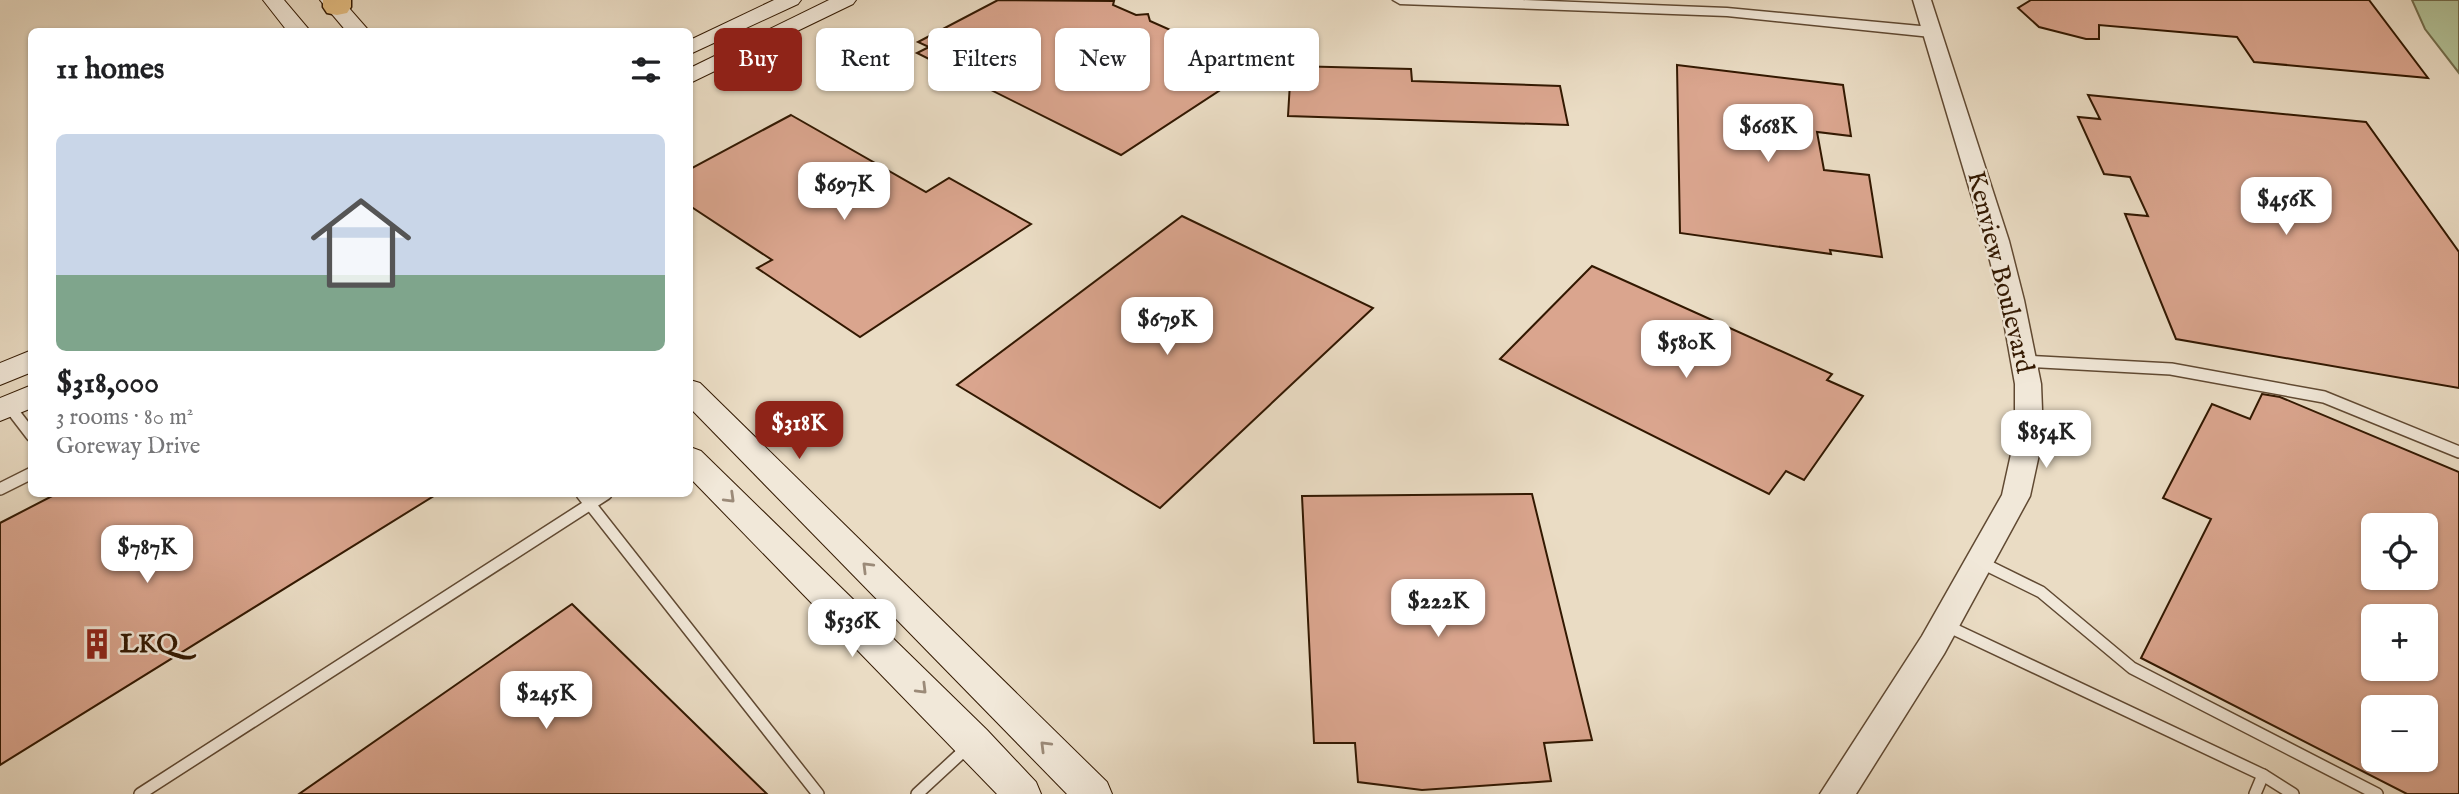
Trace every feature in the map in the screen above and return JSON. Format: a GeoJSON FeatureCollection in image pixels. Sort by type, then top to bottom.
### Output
{"type":"FeatureCollection","features":[{"type":"Feature","properties":{"kind":"main road"},"geometry":{"type":"LineString","coordinates":[[273,0],[297,28]]}},
{"type":"Feature","properties":{"kind":"main road"},"geometry":{"type":"LineString","coordinates":[[693,47],[791,0]]}},
{"type":"Feature","properties":{"kind":"main road"},"geometry":{"type":"LineString","coordinates":[[693,75],[846,0]]}},
{"type":"Feature","properties":{"kind":"main road"},"geometry":{"type":"LineString","coordinates":[[335,2],[356,28]]}},
{"type":"Feature","properties":{"kind":"main road"},"geometry":{"type":"LineString","coordinates":[[0,375],[28,362]]}},
{"type":"Feature","properties":{"kind":"main road"},"geometry":{"type":"LineString","coordinates":[[693,393],[1093,794]]}},
{"type":"Feature","properties":{"kind":"main road"},"geometry":{"type":"LineString","coordinates":[[693,462],[974,742],[1022,794]]}},
{"type":"Feature","properties":{"kind":"street"},"geometry":{"type":"LineString","coordinates":[[1400,0],[1727,12],[1931,32]]}},
{"type":"Feature","properties":{"kind":"street","name":"Kenview Boulevard"},"geometry":{"type":"LineString","coordinates":[[1837,794],[1945,624],[2016,496],[2029,436],[2028,384],[1997,241],[1922,0]]}},
{"type":"Feature","properties":{"kind":"lane"},"geometry":{"type":"LineString","coordinates":[[2024,361],[2171,369],[2324,397],[2459,452]]}},
{"type":"Feature","properties":{"kind":"lane"},"geometry":{"type":"LineString","coordinates":[[13,404],[28,429]]}},
{"type":"Feature","properties":{"kind":"lane"},"geometry":{"type":"LineString","coordinates":[[0,489],[28,475]]}},
{"type":"Feature","properties":{"kind":"lane"},"geometry":{"type":"LineString","coordinates":[[140,794],[586,498],[818,794]]}},
{"type":"Feature","properties":{"kind":"lane"},"geometry":{"type":"LineString","coordinates":[[1980,562],[2041,592],[2132,668],[2377,794]]}},
{"type":"Feature","properties":{"kind":"lane"},"geometry":{"type":"LineString","coordinates":[[1945,624],[2263,775],[2293,794]]}},
{"type":"Feature","properties":{"kind":"lane"},"geometry":{"type":"LineString","coordinates":[[917,794],[974,742]]}},
{"type":"Feature","properties":{"kind":"lane"},"geometry":{"type":"LineString","coordinates":[[2255,794],[2263,775]]}},
{"type":"Feature","properties":{"kind":"green space"},"geometry":{"type":"Polygon","coordinates":[[[2412,0],[2459,0],[2459,73],[2425,29],[2412,0]]]}},
{"type":"Feature","properties":{"kind":"building"},"geometry":{"type":"Polygon","coordinates":[[[998,0],[1114,1],[1113,5],[1136,15],[1148,14],[1150,21],[1166,28],[1164,91],[1219,91],[1121,155],[993,91],[1041,91],[1041,28],[945,28],[998,0]]]}},
{"type":"Feature","properties":{"kind":"building"},"geometry":{"type":"Polygon","coordinates":[[[2031,0],[2369,0],[2428,78],[2254,62],[2237,37],[2099,25],[2099,39],[2086,39],[2039,27],[2018,8],[2031,0]]]}},
{"type":"Feature","properties":{"kind":"building"},"geometry":{"type":"Polygon","coordinates":[[[928,37],[928,47],[918,42],[928,37]]]}},
{"type":"Feature","properties":{"kind":"building"},"geometry":{"type":"Polygon","coordinates":[[[928,48],[928,58],[917,53],[928,48]]]}},
{"type":"Feature","properties":{"kind":"building"},"geometry":{"type":"Polygon","coordinates":[[[1677,65],[1843,85],[1851,136],[1817,132],[1824,170],[1869,175],[1882,257],[1830,250],[1831,254],[1680,233],[1677,65]]]}},
{"type":"Feature","properties":{"kind":"building"},"geometry":{"type":"Polygon","coordinates":[[[1319,67],[1411,69],[1412,81],[1560,86],[1568,125],[1288,116],[1290,91],[1319,91],[1319,67]]]}},
{"type":"Feature","properties":{"kind":"building"},"geometry":{"type":"Polygon","coordinates":[[[2088,95],[2366,122],[2459,252],[2459,388],[2176,339],[2125,214],[2148,216],[2130,177],[2104,174],[2078,117],[2100,119],[2088,95]]]}},
{"type":"Feature","properties":{"kind":"building"},"geometry":{"type":"Polygon","coordinates":[[[791,115],[926,192],[949,178],[1031,224],[860,337],[757,268],[772,260],[693,208],[693,167],[791,115]]]}},
{"type":"Feature","properties":{"kind":"building"},"geometry":{"type":"Polygon","coordinates":[[[1182,216],[1373,308],[1160,508],[957,385],[1182,216]]]}},
{"type":"Feature","properties":{"kind":"building"},"geometry":{"type":"Polygon","coordinates":[[[1592,266],[1832,374],[1827,380],[1863,396],[1804,480],[1786,471],[1769,494],[1500,359],[1592,266]]]}},
{"type":"Feature","properties":{"kind":"building"},"geometry":{"type":"Polygon","coordinates":[[[2262,394],[2280,397],[2459,472],[2459,794],[2407,794],[2364,772],[2438,772],[2438,695],[2361,695],[2361,770],[2141,658],[2211,519],[2163,498],[2212,404],[2250,419],[2262,394]]]}},
{"type":"Feature","properties":{"kind":"building"},"geometry":{"type":"Polygon","coordinates":[[[1532,494],[1592,740],[1544,743],[1551,781],[1422,790],[1358,782],[1355,743],[1314,743],[1302,496],[1532,494]]]}},
{"type":"Feature","properties":{"kind":"building","name":"LKQ"},"geometry":{"type":"Polygon","coordinates":[[[50,497],[432,497],[0,765],[0,523],[50,497]]]}},
{"type":"Feature","properties":{"kind":"building"},"geometry":{"type":"Polygon","coordinates":[[[572,604],[767,794],[299,794],[572,604]]]}},
{"type":"Feature","properties":{"kind":"place","name":"LKQ"},"geometry":{"type":"Point","coordinates":[97,644]}}]}
